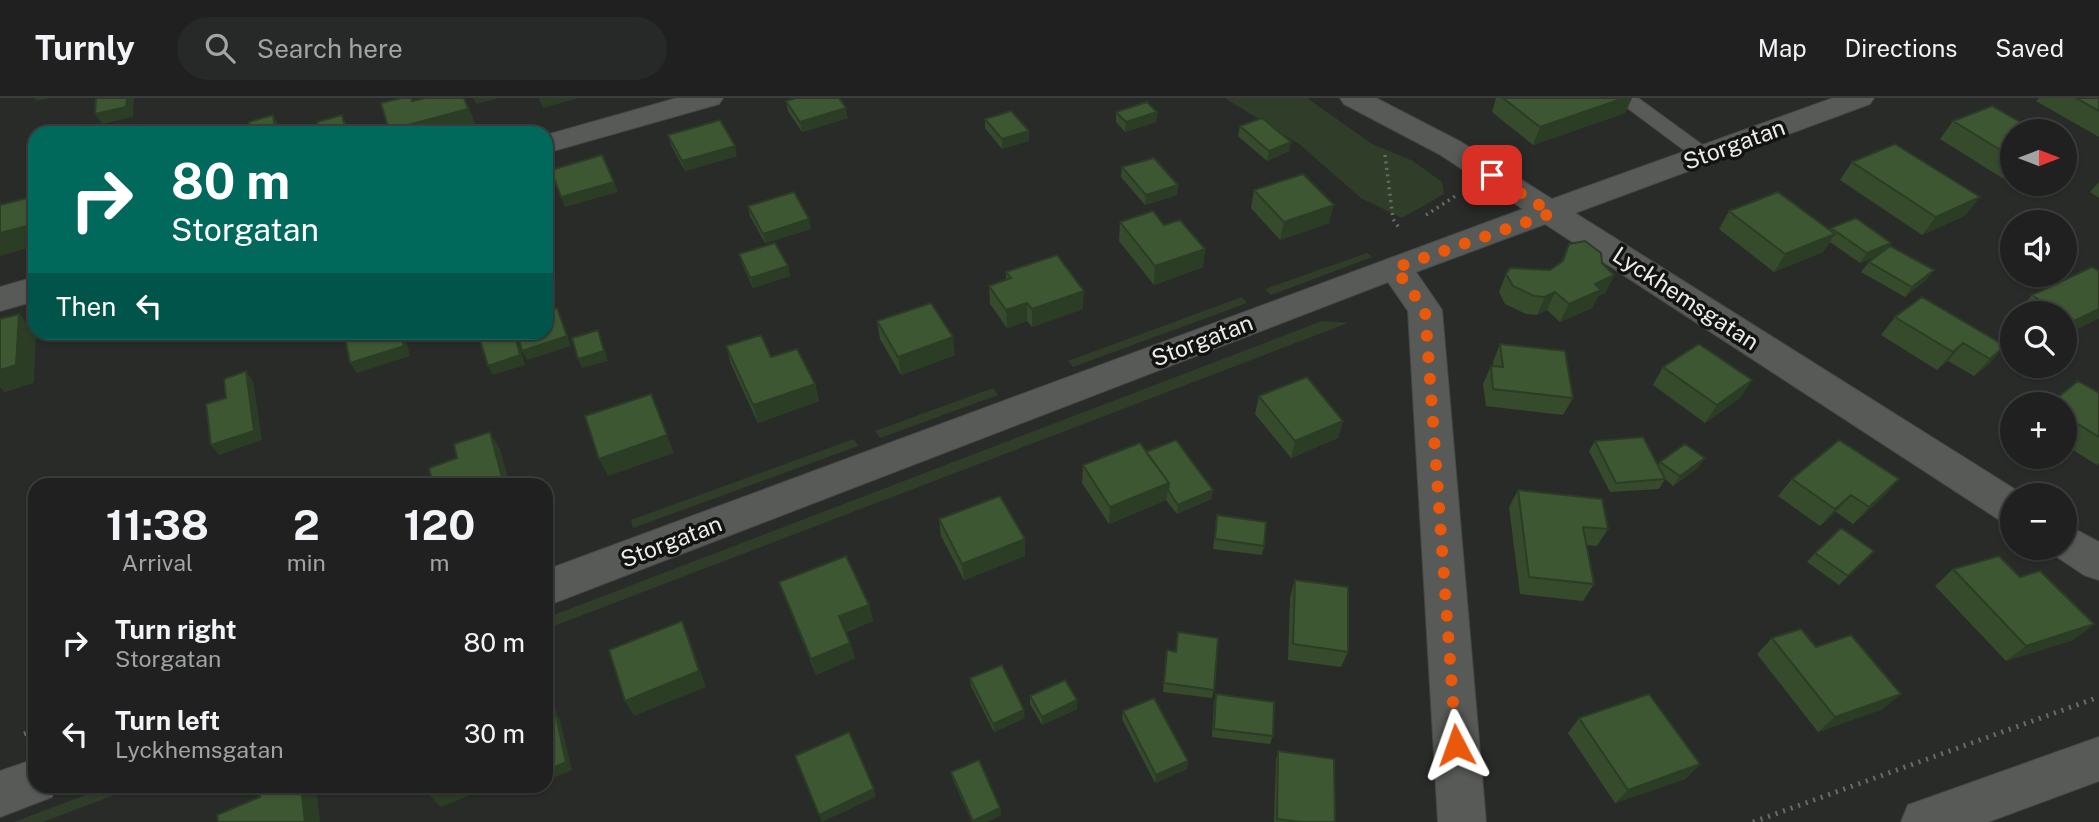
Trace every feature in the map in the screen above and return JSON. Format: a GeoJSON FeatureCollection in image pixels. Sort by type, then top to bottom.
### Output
{"type":"FeatureCollection","features":[{"type":"Feature","properties":{"kind":"street"},"geometry":{"type":"LineString","coordinates":[[553,142],[709,98]]}},
{"type":"Feature","properties":{"kind":"street","name":"Lyckhemsgatan"},"geometry":{"type":"LineString","coordinates":[[1354,98],[1450,148],[2000,500]]}},
{"type":"Feature","properties":{"kind":"street","name":"Storgatan"},"geometry":{"type":"LineString","coordinates":[[553,585],[1397,248],[1552,213],[1704,154],[1860,98]]}},
{"type":"Feature","properties":{"kind":"street"},"geometry":{"type":"LineString","coordinates":[[1397,248],[1425,310],[1462,822]]}},
{"type":"Feature","properties":{"kind":"street"},"geometry":{"type":"LineString","coordinates":[[0,299],[28,291]]}},
{"type":"Feature","properties":{"kind":"street"},"geometry":{"type":"LineString","coordinates":[[2077,549],[2099,563]]}},
{"type":"Feature","properties":{"kind":"street"},"geometry":{"type":"LineString","coordinates":[[1925,822],[2099,759]]}},
{"type":"Feature","properties":{"kind":"street"},"geometry":{"type":"LineString","coordinates":[[0,794],[28,784]]}},
{"type":"Feature","properties":{"kind":"lane"},"geometry":{"type":"LineString","coordinates":[[1624,98],[1704,154]]}},
{"type":"Feature","properties":{"kind":"path"},"geometry":{"type":"LineString","coordinates":[[1386,144],[1397,248]]}},
{"type":"Feature","properties":{"kind":"path"},"geometry":{"type":"LineString","coordinates":[[1753,822],[2099,697]]}},
{"type":"Feature","properties":{"kind":"green space"},"geometry":{"type":"Polygon","coordinates":[[[1225,98],[1307,98],[1372,144],[1413,161],[1442,182],[1444,194],[1402,218],[1361,198],[1299,144],[1225,98]]]}},
{"type":"Feature","properties":{"kind":"green space"},"geometry":{"type":"Polygon","coordinates":[[[1367,253],[1372,257],[1271,295],[1265,289],[1367,253]]]}},
{"type":"Feature","properties":{"kind":"green space"},"geometry":{"type":"Polygon","coordinates":[[[1242,297],[1247,303],[1073,367],[1068,361],[1242,297]]]}},
{"type":"Feature","properties":{"kind":"green space"},"geometry":{"type":"Polygon","coordinates":[[[1322,321],[1348,323],[553,626],[553,615],[1322,321]]]}},
{"type":"Feature","properties":{"kind":"green space"},"geometry":{"type":"Polygon","coordinates":[[[993,388],[998,395],[880,438],[875,431],[993,388]]]}},
{"type":"Feature","properties":{"kind":"green space"},"geometry":{"type":"Polygon","coordinates":[[[854,439],[858,446],[633,528],[631,520],[854,439]]]}},
{"type":"Feature","properties":{"kind":"green space"},"geometry":{"type":"Polygon","coordinates":[[[91,793],[120,793],[43,822],[14,822],[91,793]]]}},
{"type":"Feature","properties":{"kind":"building"},"geometry":{"type":"Polygon","coordinates":[[[96,98],[127,98],[126,107],[95,114],[96,98]]]}},
{"type":"Feature","properties":{"kind":"building"},"geometry":{"type":"Polygon","coordinates":[[[402,98],[411,98],[412,101],[426,98],[464,98],[468,109],[404,126],[388,126],[381,103],[402,98]]]}},
{"type":"Feature","properties":{"kind":"building"},"geometry":{"type":"Polygon","coordinates":[[[796,98],[839,98],[846,108],[800,122],[786,101],[796,98]]]}},
{"type":"Feature","properties":{"kind":"building"},"geometry":{"type":"Polygon","coordinates":[[[1503,98],[1624,98],[1540,127],[1503,98]]]}},
{"type":"Feature","properties":{"kind":"building"},"geometry":{"type":"Polygon","coordinates":[[[2076,98],[2099,98],[2099,111],[2076,98]]]}},
{"type":"Feature","properties":{"kind":"building"},"geometry":{"type":"Polygon","coordinates":[[[1147,102],[1157,112],[1126,122],[1116,112],[1147,102]]]}},
{"type":"Feature","properties":{"kind":"building"},"geometry":{"type":"Polygon","coordinates":[[[1992,106],[2015,119],[2000,119],[2000,150],[1953,121],[1992,106]]]}},
{"type":"Feature","properties":{"kind":"building"},"geometry":{"type":"Polygon","coordinates":[[[1011,111],[1029,131],[1002,139],[985,119],[1011,111]]]}},
{"type":"Feature","properties":{"kind":"building"},"geometry":{"type":"Polygon","coordinates":[[[273,115],[275,126],[250,126],[249,122],[273,115]]]}},
{"type":"Feature","properties":{"kind":"building"},"geometry":{"type":"Polygon","coordinates":[[[342,115],[345,126],[318,126],[317,122],[342,115]]]}},
{"type":"Feature","properties":{"kind":"building"},"geometry":{"type":"Polygon","coordinates":[[[1262,118],[1291,142],[1269,151],[1240,126],[1262,118]]]}},
{"type":"Feature","properties":{"kind":"building"},"geometry":{"type":"Polygon","coordinates":[[[720,120],[735,146],[682,161],[668,135],[720,120]]]}},
{"type":"Feature","properties":{"kind":"building"},"geometry":{"type":"Polygon","coordinates":[[[1895,144],[1980,197],[1936,217],[1852,162],[1895,144]]]}},
{"type":"Feature","properties":{"kind":"building"},"geometry":{"type":"Polygon","coordinates":[[[602,155],[614,182],[561,197],[553,169],[602,155]]]}},
{"type":"Feature","properties":{"kind":"building"},"geometry":{"type":"Polygon","coordinates":[[[1154,158],[1178,185],[1146,195],[1122,167],[1154,158]]]}},
{"type":"Feature","properties":{"kind":"building"},"geometry":{"type":"Polygon","coordinates":[[[1303,174],[1334,205],[1284,222],[1254,190],[1303,174]]]}},
{"type":"Feature","properties":{"kind":"building"},"geometry":{"type":"Polygon","coordinates":[[[794,192],[809,219],[763,234],[748,206],[794,192]]]}},
{"type":"Feature","properties":{"kind":"building"},"geometry":{"type":"Polygon","coordinates":[[[1778,192],[1835,234],[1785,254],[1729,211],[1778,192]]]}},
{"type":"Feature","properties":{"kind":"building"},"geometry":{"type":"Polygon","coordinates":[[[28,198],[28,226],[0,233],[0,205],[28,198]]]}},
{"type":"Feature","properties":{"kind":"building"},"geometry":{"type":"Polygon","coordinates":[[[1153,211],[1164,225],[1180,220],[1205,249],[1155,266],[1120,222],[1153,211]]]}},
{"type":"Feature","properties":{"kind":"building"},"geometry":{"type":"Polygon","coordinates":[[[1856,218],[1891,243],[1867,253],[1831,228],[1856,218]]]}},
{"type":"Feature","properties":{"kind":"building"},"geometry":{"type":"Polygon","coordinates":[[[1585,241],[1601,253],[1602,263],[1614,275],[1595,284],[1601,290],[1569,304],[1555,292],[1545,297],[1534,296],[1513,286],[1506,274],[1510,268],[1550,270],[1563,261],[1569,244],[1585,241]]]}},
{"type":"Feature","properties":{"kind":"building"},"geometry":{"type":"Polygon","coordinates":[[[775,243],[788,266],[750,278],[739,254],[775,243]]]}},
{"type":"Feature","properties":{"kind":"building"},"geometry":{"type":"Polygon","coordinates":[[[1890,246],[1934,270],[1912,287],[1869,262],[1890,246]]]}},
{"type":"Feature","properties":{"kind":"building"},"geometry":{"type":"Polygon","coordinates":[[[1057,255],[1084,291],[1032,309],[1027,303],[1006,310],[989,286],[1011,278],[1006,272],[1057,255]]]}},
{"type":"Feature","properties":{"kind":"building"},"geometry":{"type":"Polygon","coordinates":[[[2092,267],[2099,271],[2099,309],[2077,320],[2077,301],[2041,301],[2032,295],[2049,287],[2077,287],[2077,274],[2092,267]]]}},
{"type":"Feature","properties":{"kind":"building"},"geometry":{"type":"Polygon","coordinates":[[[1922,297],[2000,343],[2000,350],[1990,359],[1963,343],[1953,352],[1895,317],[1922,297]]]}},
{"type":"Feature","properties":{"kind":"building"},"geometry":{"type":"Polygon","coordinates":[[[931,303],[953,337],[898,357],[877,321],[931,303]]]}},
{"type":"Feature","properties":{"kind":"building"},"geometry":{"type":"Polygon","coordinates":[[[557,308],[567,336],[522,351],[519,340],[553,340],[553,309],[557,308]]]}},
{"type":"Feature","properties":{"kind":"building"},"geometry":{"type":"Polygon","coordinates":[[[19,314],[16,365],[0,370],[0,319],[19,314]]]}},
{"type":"Feature","properties":{"kind":"building"},"geometry":{"type":"Polygon","coordinates":[[[598,330],[604,351],[578,359],[572,338],[598,330]]]}},
{"type":"Feature","properties":{"kind":"building"},"geometry":{"type":"Polygon","coordinates":[[[761,335],[771,357],[797,349],[815,384],[753,405],[726,346],[761,335]]]}},
{"type":"Feature","properties":{"kind":"building"},"geometry":{"type":"Polygon","coordinates":[[[346,340],[402,340],[404,346],[350,363],[346,340]]]}},
{"type":"Feature","properties":{"kind":"building"},"geometry":{"type":"Polygon","coordinates":[[[480,340],[516,340],[520,355],[488,366],[480,340]]]}},
{"type":"Feature","properties":{"kind":"building"},"geometry":{"type":"Polygon","coordinates":[[[1500,344],[1565,351],[1573,398],[1493,389],[1491,366],[1503,367],[1500,344]]]}},
{"type":"Feature","properties":{"kind":"building"},"geometry":{"type":"Polygon","coordinates":[[[1699,344],[1752,380],[1717,405],[1663,367],[1699,344]]]}},
{"type":"Feature","properties":{"kind":"building"},"geometry":{"type":"Polygon","coordinates":[[[246,371],[254,431],[211,445],[206,404],[226,398],[224,379],[246,371]]]}},
{"type":"Feature","properties":{"kind":"building"},"geometry":{"type":"Polygon","coordinates":[[[1307,377],[1343,421],[1295,441],[1259,396],[1307,377]]]}},
{"type":"Feature","properties":{"kind":"building"},"geometry":{"type":"Polygon","coordinates":[[[2078,381],[2099,393],[2099,437],[2077,423],[2077,392],[2065,392],[2078,381]]]}},
{"type":"Feature","properties":{"kind":"building"},"geometry":{"type":"Polygon","coordinates":[[[651,394],[667,435],[599,459],[585,416],[651,394]]]}},
{"type":"Feature","properties":{"kind":"building"},"geometry":{"type":"Polygon","coordinates":[[[490,432],[502,478],[431,478],[429,468],[457,458],[454,444],[490,432]]]}},
{"type":"Feature","properties":{"kind":"building"},"geometry":{"type":"Polygon","coordinates":[[[1643,437],[1665,479],[1616,483],[1595,441],[1643,437]]]}},
{"type":"Feature","properties":{"kind":"building"},"geometry":{"type":"Polygon","coordinates":[[[1176,440],[1213,490],[1178,505],[1168,490],[1169,483],[1146,452],[1176,440]]]}},
{"type":"Feature","properties":{"kind":"building"},"geometry":{"type":"Polygon","coordinates":[[[1839,440],[1899,479],[1869,507],[1851,495],[1835,509],[1792,479],[1839,440]]]}},
{"type":"Feature","properties":{"kind":"building"},"geometry":{"type":"Polygon","coordinates":[[[1140,443],[1169,483],[1110,507],[1083,465],[1140,443]]]}},
{"type":"Feature","properties":{"kind":"building"},"geometry":{"type":"Polygon","coordinates":[[[1685,444],[1705,458],[1680,476],[1660,462],[1685,444]]]}},
{"type":"Feature","properties":{"kind":"building"},"geometry":{"type":"Polygon","coordinates":[[[1518,490],[1602,499],[1608,529],[1583,527],[1594,584],[1529,577],[1518,490]]]}},
{"type":"Feature","properties":{"kind":"building"},"geometry":{"type":"Polygon","coordinates":[[[1000,496],[1025,539],[962,564],[939,519],[1000,496]]]}},
{"type":"Feature","properties":{"kind":"building"},"geometry":{"type":"Polygon","coordinates":[[[1217,515],[1266,522],[1264,546],[1215,539],[1217,515]]]}},
{"type":"Feature","properties":{"kind":"building"},"geometry":{"type":"Polygon","coordinates":[[[1841,528],[1874,551],[1848,576],[1815,553],[1841,528]]]}},
{"type":"Feature","properties":{"kind":"building"},"geometry":{"type":"Polygon","coordinates":[[[846,556],[869,605],[839,616],[850,643],[811,659],[779,582],[846,556]]]}},
{"type":"Feature","properties":{"kind":"building"},"geometry":{"type":"Polygon","coordinates":[[[1999,556],[2000,560],[2020,577],[2040,571],[2094,624],[2026,646],[1953,569],[1999,556]]]}},
{"type":"Feature","properties":{"kind":"building"},"geometry":{"type":"Polygon","coordinates":[[[1295,580],[1348,587],[1348,652],[1293,644],[1295,580]]]}},
{"type":"Feature","properties":{"kind":"building"},"geometry":{"type":"Polygon","coordinates":[[[682,621],[699,671],[625,701],[609,650],[682,621]]]}},
{"type":"Feature","properties":{"kind":"building"},"geometry":{"type":"Polygon","coordinates":[[[1801,629],[1816,647],[1851,635],[1901,694],[1835,717],[1772,638],[1801,629]]]}},
{"type":"Feature","properties":{"kind":"building"},"geometry":{"type":"Polygon","coordinates":[[[1178,632],[1218,638],[1214,690],[1164,683],[1167,650],[1176,652],[1178,632]]]}},
{"type":"Feature","properties":{"kind":"building"},"geometry":{"type":"Polygon","coordinates":[[[1002,665],[1024,710],[993,724],[970,678],[1002,665]]]}},
{"type":"Feature","properties":{"kind":"building"},"geometry":{"type":"Polygon","coordinates":[[[1065,680],[1077,700],[1042,717],[1030,696],[1065,680]]]}},
{"type":"Feature","properties":{"kind":"building"},"geometry":{"type":"Polygon","coordinates":[[[1216,694],[1274,702],[1273,736],[1214,729],[1216,694]]]}},
{"type":"Feature","properties":{"kind":"building"},"geometry":{"type":"Polygon","coordinates":[[[1649,694],[1700,764],[1628,790],[1579,718],[1649,694]]]}},
{"type":"Feature","properties":{"kind":"building"},"geometry":{"type":"Polygon","coordinates":[[[1154,698],[1188,761],[1156,775],[1123,711],[1154,698]]]}},
{"type":"Feature","properties":{"kind":"building"},"geometry":{"type":"Polygon","coordinates":[[[555,711],[566,762],[553,768],[555,711]]]}},
{"type":"Feature","properties":{"kind":"building"},"geometry":{"type":"Polygon","coordinates":[[[849,732],[874,789],[819,815],[795,756],[849,732]]]}},
{"type":"Feature","properties":{"kind":"building"},"geometry":{"type":"Polygon","coordinates":[[[1278,751],[1334,759],[1335,822],[1277,819],[1278,751]]]}},
{"type":"Feature","properties":{"kind":"building"},"geometry":{"type":"Polygon","coordinates":[[[979,760],[1000,808],[973,821],[951,772],[979,760]]]}},
{"type":"Feature","properties":{"kind":"building"},"geometry":{"type":"Polygon","coordinates":[[[260,793],[302,793],[305,822],[218,822],[217,815],[260,797],[260,793]]]}},
{"type":"Feature","properties":{"kind":"route"},"geometry":{"type":"LineString","coordinates":[[1456,745],[1425,310],[1395,268],[1552,213],[1492,175]]}}]}
